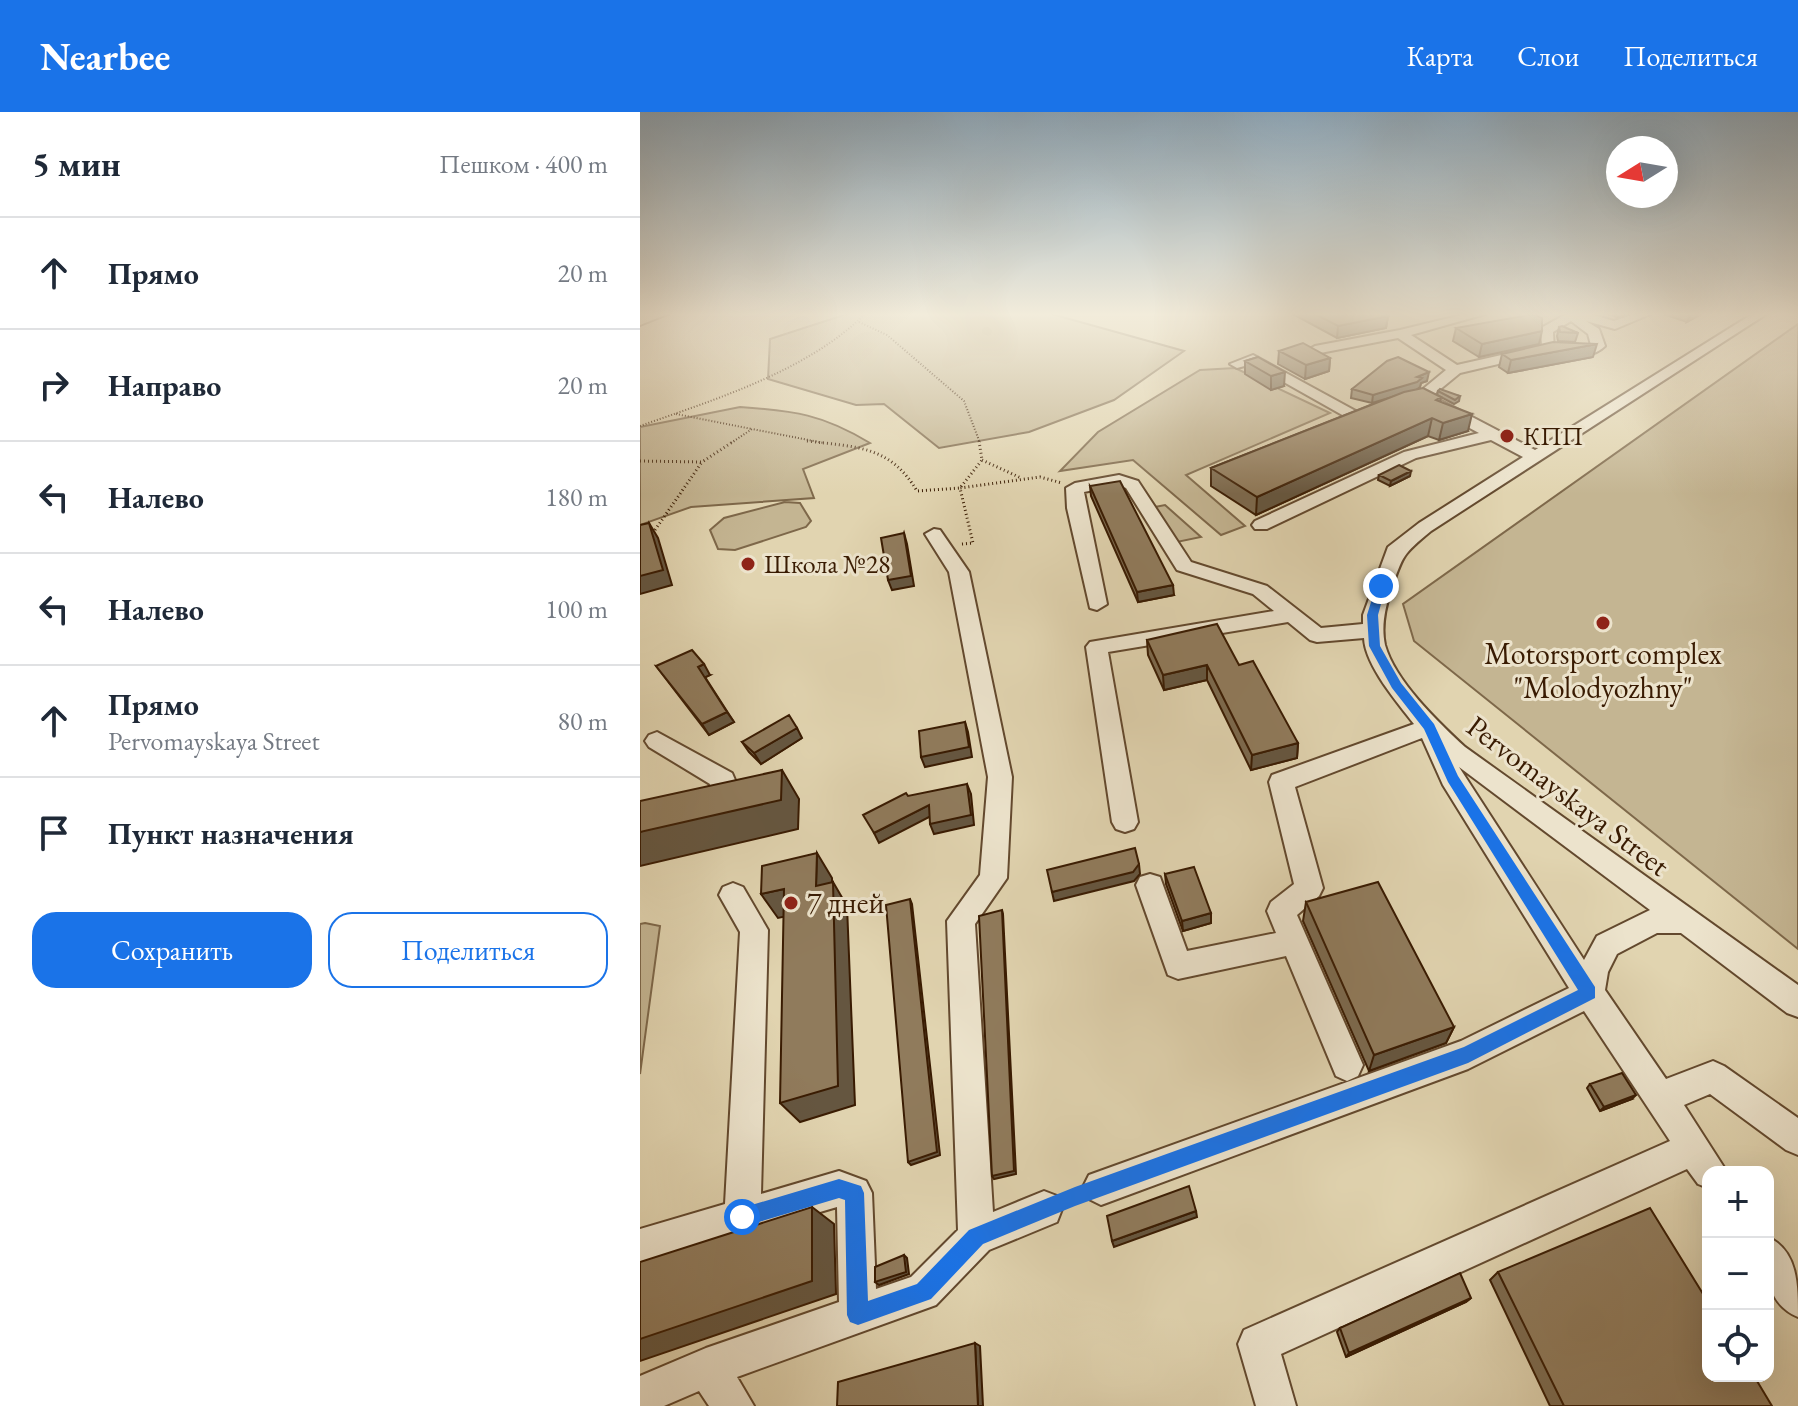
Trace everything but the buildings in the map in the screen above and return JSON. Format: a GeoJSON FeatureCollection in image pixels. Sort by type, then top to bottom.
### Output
{"type":"FeatureCollection","features":[{"type":"Feature","properties":{"kind":"street"},"geometry":{"type":"LineString","coordinates":[[1279,373],[1358,418]]}},
{"type":"Feature","properties":{"kind":"street"},"geometry":{"type":"LineString","coordinates":[[1450,373],[1415,398],[1535,457]]}},
{"type":"Feature","properties":{"kind":"street","name":"Pervomayskaya Street"},"geometry":{"type":"LineString","coordinates":[[1667,373],[1425,527],[1395,551],[1373,615],[1375,646],[1396,685],[1429,727],[1457,753],[1798,1003]]}},
{"type":"Feature","properties":{"kind":"street"},"geometry":{"type":"LineString","coordinates":[[1261,525],[1410,455],[1492,435]]}},
{"type":"Feature","properties":{"kind":"street"},"geometry":{"type":"LineString","coordinates":[[1097,604],[1076,508],[1075,488],[1119,480],[1132,485],[1184,566],[1260,590],[1317,635],[1374,630]]}},
{"type":"Feature","properties":{"kind":"street"},"geometry":{"type":"LineString","coordinates":[[938,541],[959,572],[1000,777],[993,878],[961,921],[976,1237]]}},
{"type":"Feature","properties":{"kind":"street"},"geometry":{"type":"LineString","coordinates":[[1125,822],[1097,647],[1292,615]]}},
{"type":"Feature","properties":{"kind":"street"},"geometry":{"type":"LineString","coordinates":[[1276,1406],[1258,1344],[1702,1160],[1589,993],[1452,778],[1429,727],[1281,782],[1309,888],[1281,911],[1347,1065]]}},
{"type":"Feature","properties":{"kind":"street"},"geometry":{"type":"LineString","coordinates":[[640,818],[704,804],[721,794],[723,780],[657,741]]}},
{"type":"Feature","properties":{"kind":"street"},"geometry":{"type":"LineString","coordinates":[[1150,885],[1178,966],[1294,942]]}},
{"type":"Feature","properties":{"kind":"street"},"geometry":{"type":"LineString","coordinates":[[733,895],[754,930],[742,1217]]}},
{"type":"Feature","properties":{"kind":"street"},"geometry":{"type":"LineString","coordinates":[[1589,993],[1594,970],[1607,945],[1654,921],[1686,921]]}},
{"type":"Feature","properties":{"kind":"street"},"geometry":{"type":"LineString","coordinates":[[1101,1187],[1468,1054],[1589,993]]}},
{"type":"Feature","properties":{"kind":"street"},"geometry":{"type":"LineString","coordinates":[[1660,1098],[1713,1077],[1798,1138]]}},
{"type":"Feature","properties":{"kind":"street"},"geometry":{"type":"LineString","coordinates":[[640,1247],[839,1189],[854,1193],[858,1315]]}},
{"type":"Feature","properties":{"kind":"street"},"geometry":{"type":"LineString","coordinates":[[640,1396],[706,1368],[923,1292],[976,1237],[1044,1209]]}},
{"type":"Feature","properties":{"kind":"street"},"geometry":{"type":"LineString","coordinates":[[1774,1264],[1798,1298]]}},
{"type":"Feature","properties":{"kind":"street"},"geometry":{"type":"LineString","coordinates":[[706,1368],[734,1406]]}},
{"type":"Feature","properties":{"kind":"path"},"geometry":{"type":"LineString","coordinates":[[640,426],[676,414],[769,373]]}},
{"type":"Feature","properties":{"kind":"path"},"geometry":{"type":"LineString","coordinates":[[932,373],[964,401],[980,444],[982,460],[960,488]]}},
{"type":"Feature","properties":{"kind":"path"},"geometry":{"type":"LineString","coordinates":[[676,414],[805,440],[847,443],[887,456],[911,478],[917,491],[1040,477],[1075,488]]}},
{"type":"Feature","properties":{"kind":"path"},"geometry":{"type":"LineString","coordinates":[[655,530],[702,462],[752,429]]}},
{"type":"Feature","properties":{"kind":"path"},"geometry":{"type":"LineString","coordinates":[[982,460],[1023,479]]}},
{"type":"Feature","properties":{"kind":"path"},"geometry":{"type":"LineString","coordinates":[[640,461],[702,462]]}},
{"type":"Feature","properties":{"kind":"path"},"geometry":{"type":"LineString","coordinates":[[938,541],[973,543],[960,488]]}},
{"type":"Feature","properties":{"kind":"shaded area"},"geometry":{"type":"Polygon","coordinates":[[[768,373],[1152,373],[1114,400],[1029,432],[939,448],[884,404],[856,405],[768,379],[768,373]]]}},
{"type":"Feature","properties":{"kind":"shaded area"},"geometry":{"type":"Polygon","coordinates":[[[1194,373],[1246,373],[1330,413],[1186,475],[1245,526],[1221,535],[1133,460],[1060,471],[1098,432],[1194,373]]]}},
{"type":"Feature","properties":{"kind":"shaded area","name":"Motorsport complex \"Molodyozhny\""},"geometry":{"type":"Polygon","coordinates":[[[1728,373],[1798,373],[1798,949],[1414,641],[1403,604],[1728,373]]]}},
{"type":"Feature","properties":{"kind":"shaded area"},"geometry":{"type":"Polygon","coordinates":[[[740,407],[808,416],[837,426],[870,443],[803,469],[814,498],[691,507],[640,525],[640,427],[740,407]]]}},
{"type":"Feature","properties":{"kind":"shaded area"},"geometry":{"type":"Polygon","coordinates":[[[785,502],[800,503],[811,521],[806,527],[735,550],[718,549],[710,530],[724,518],[785,502]]]}},
{"type":"Feature","properties":{"kind":"shaded area"},"geometry":{"type":"Polygon","coordinates":[[[1165,505],[1201,537],[1177,542],[1155,507],[1165,505]]]}},
{"type":"Feature","properties":{"kind":"shaded area"},"geometry":{"type":"Polygon","coordinates":[[[640,924],[660,926],[640,1074],[640,924]]]}},
{"type":"Feature","properties":{"kind":"place","name":"КПП"},"geometry":{"type":"Point","coordinates":[1507,436]}},
{"type":"Feature","properties":{"kind":"place","name":"Школа №28"},"geometry":{"type":"Point","coordinates":[748,564]}},
{"type":"Feature","properties":{"kind":"place","name":"Motorsport complex \"Molodyozhny\""},"geometry":{"type":"Point","coordinates":[1603,623]}},
{"type":"Feature","properties":{"kind":"place","name":"7 дней"},"geometry":{"type":"Point","coordinates":[791,903]}},
{"type":"Feature","properties":{"kind":"route"},"geometry":{"type":"LineString","coordinates":[[742,1217],[839,1189],[854,1193],[858,1315],[923,1292],[976,1237],[1075,1196],[1468,1054],[1589,993],[1452,778],[1429,727],[1396,685],[1375,646],[1373,615],[1381,586]]}}]}
